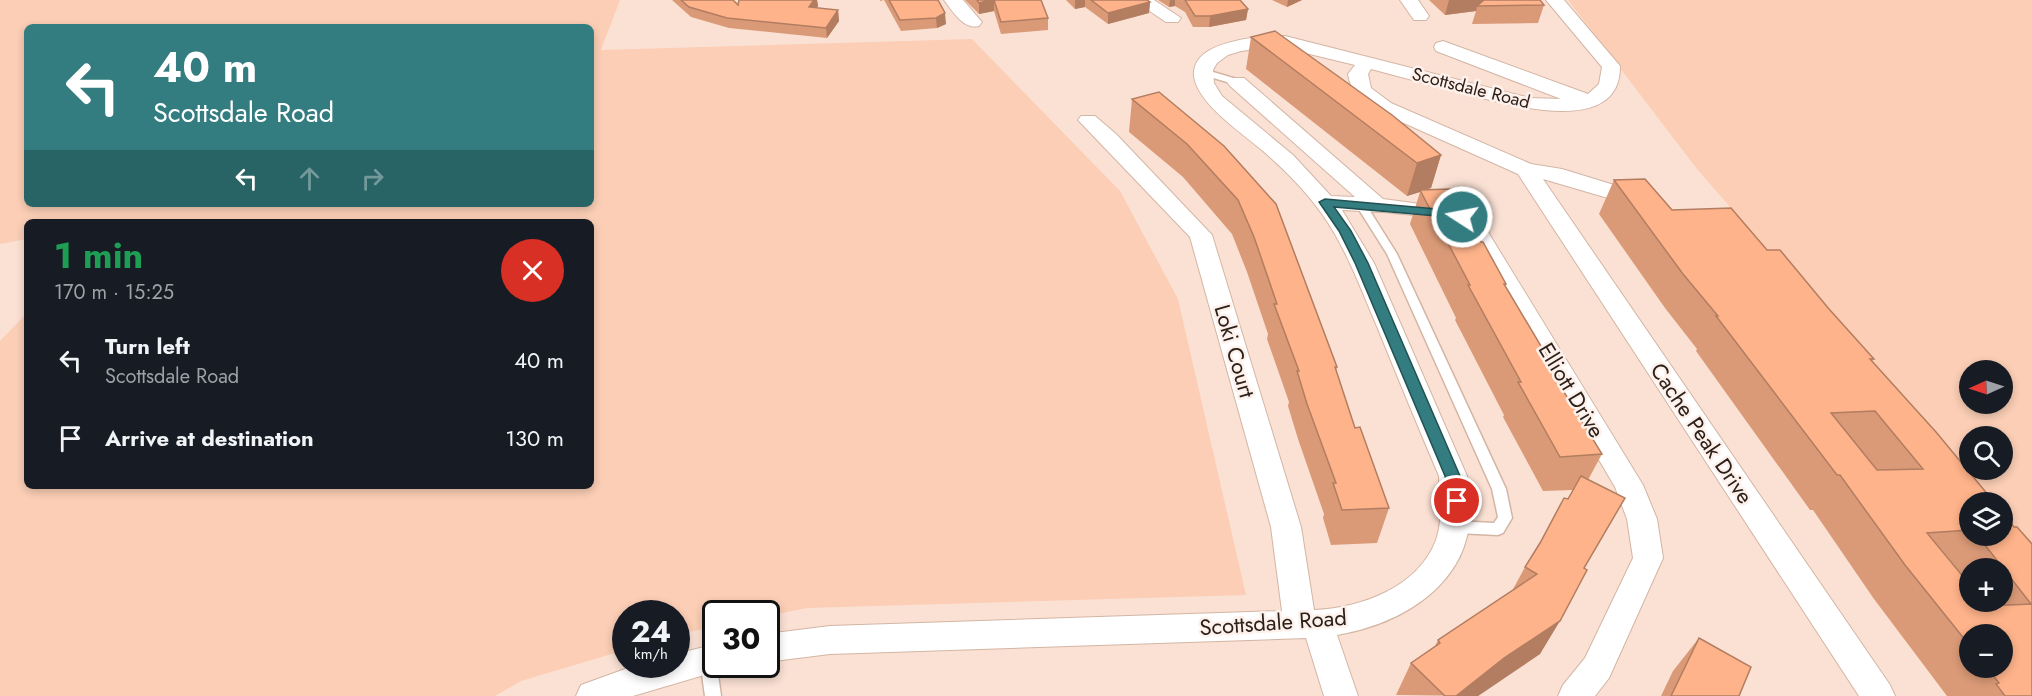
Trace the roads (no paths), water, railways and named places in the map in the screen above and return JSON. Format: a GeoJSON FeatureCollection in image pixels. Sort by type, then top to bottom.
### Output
{"type":"FeatureCollection","features":[{"type":"Feature","properties":{"kind":"street"},"geometry":{"type":"LineString","coordinates":[[953,0],[973,22]]}},
{"type":"Feature","properties":{"kind":"street"},"geometry":{"type":"LineString","coordinates":[[1142,0],[1172,18]]}},
{"type":"Feature","properties":{"kind":"street"},"geometry":{"type":"LineString","coordinates":[[1409,0],[1420,16]]}},
{"type":"Feature","properties":{"kind":"street","name":"Scottsdale Road"},"geometry":{"type":"LineString","coordinates":[[780,646],[830,640],[1309,624],[1342,621],[1379,611],[1408,596],[1432,575],[1447,551],[1456,527],[1457,501],[1453,476],[1362,263],[1345,231],[1325,202],[1293,167],[1215,100],[1206,89],[1203,72],[1211,58],[1221,51],[1242,44],[1268,41],[1303,44],[1530,104],[1558,105],[1585,101],[1603,92],[1609,84],[1611,66],[1555,0]]}},
{"type":"Feature","properties":{"kind":"street"},"geometry":{"type":"LineString","coordinates":[[1443,47],[1585,101]]}},
{"type":"Feature","properties":{"kind":"street","name":"Scottsdale Road"},"geometry":{"type":"LineString","coordinates":[[1367,62],[1358,74],[1359,84],[1364,94],[1384,106],[1526,170]]}},
{"type":"Feature","properties":{"kind":"street"},"geometry":{"type":"LineString","coordinates":[[1237,82],[1370,206]]}},
{"type":"Feature","properties":{"kind":"street","name":"Loki Court"},"geometry":{"type":"LineString","coordinates":[[1088,120],[1109,138],[1201,235],[1286,527],[1309,624],[1341,696]]}},
{"type":"Feature","properties":{"kind":"street"},"geometry":{"type":"LineString","coordinates":[[1526,170],[1554,174],[1665,208]]}},
{"type":"Feature","properties":{"kind":"street","name":"Cache Peak Drive"},"geometry":{"type":"LineString","coordinates":[[1526,170],[1878,696]]}},
{"type":"Feature","properties":{"kind":"street","name":"Elliott Drive"},"geometry":{"type":"LineString","coordinates":[[1325,202],[1452,214],[1472,224],[1629,485],[1642,519],[1648,558],[1597,668],[1575,696]]}},
{"type":"Feature","properties":{"kind":"street"},"geometry":{"type":"LineString","coordinates":[[593,696],[626,683],[702,662]]}},
{"type":"Feature","properties":{"kind":"lane"},"geometry":{"type":"LineString","coordinates":[[1203,72],[1237,82]]}},
{"type":"Feature","properties":{"kind":"lane"},"geometry":{"type":"LineString","coordinates":[[1370,206],[1499,489],[1505,519],[1498,529],[1456,527]]}},
{"type":"Feature","properties":{"kind":"lane"},"geometry":{"type":"LineString","coordinates":[[713,678],[714,696]]}}]}
